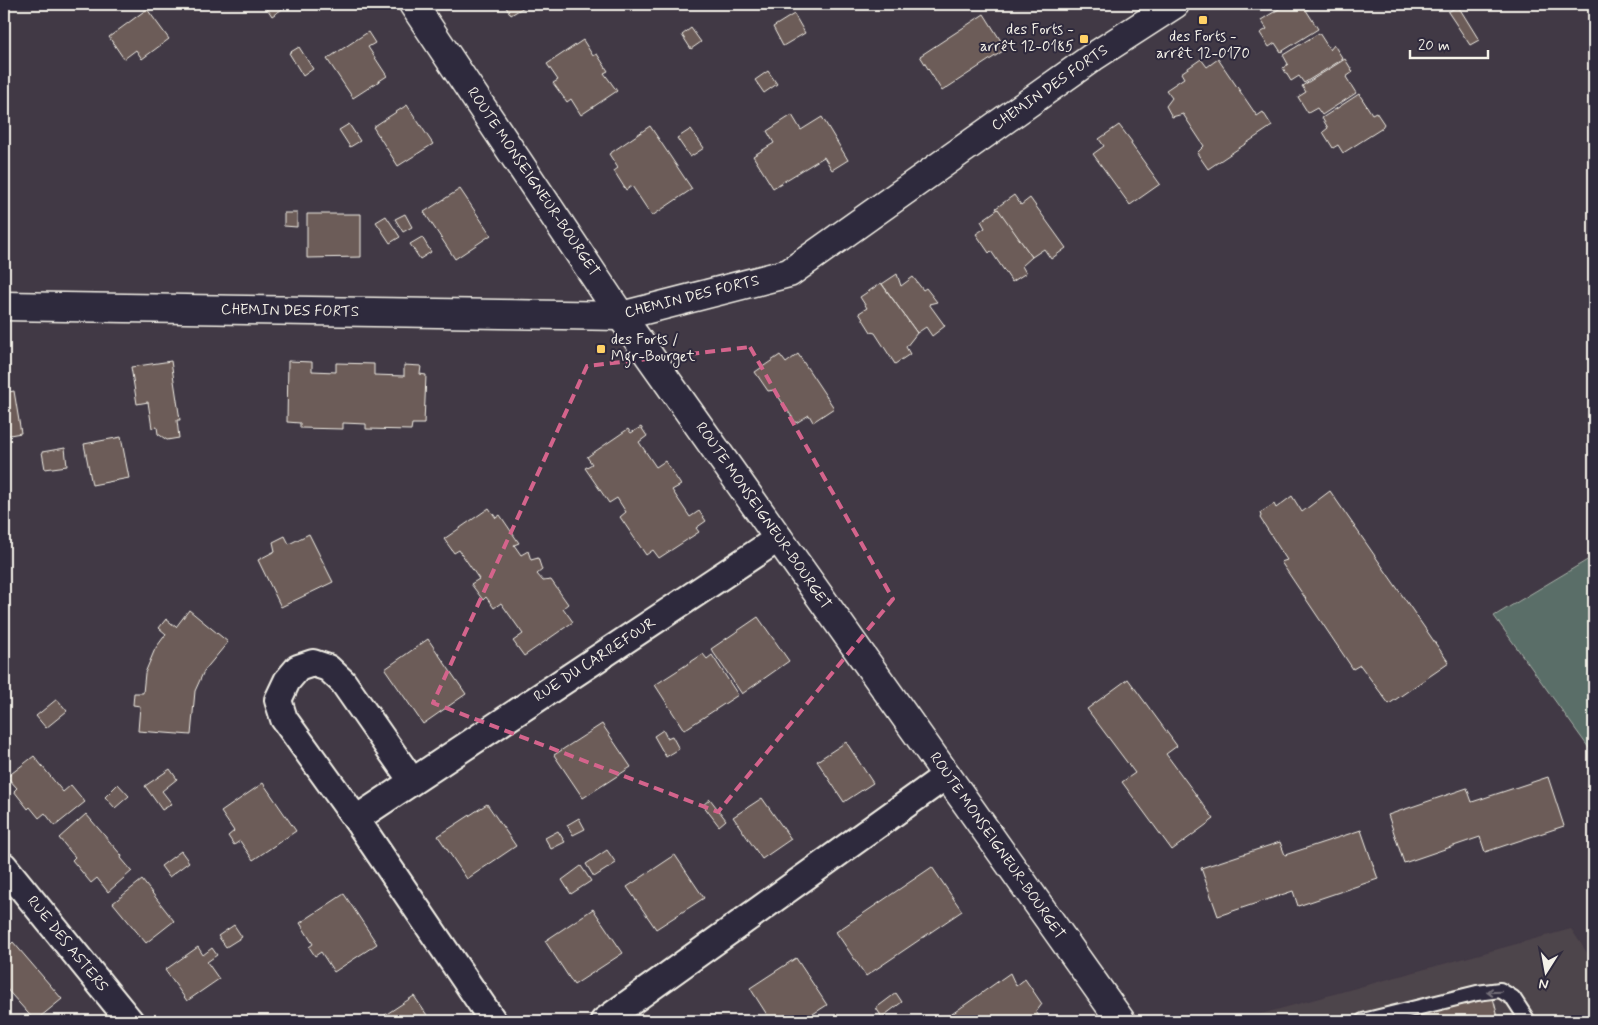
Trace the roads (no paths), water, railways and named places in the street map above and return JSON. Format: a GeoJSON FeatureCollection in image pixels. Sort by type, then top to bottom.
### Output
{"type":"FeatureCollection","features":[{"type":"Feature","properties":{"kind":"street","name":"ROUTE MONSEIGNEUR-BOURGET"},"geometry":{"type":"LineString","coordinates":[[414,4],[621,316],[1121,1021]]}},
{"type":"Feature","properties":{"kind":"street","name":"CHEMIN DES FORTS"},"geometry":{"type":"LineString","coordinates":[[4,306],[621,316],[790,273],[1093,57],[1175,4]]}},
{"type":"Feature","properties":{"kind":"street","name":"RUE DU CARREFOUR"},"geometry":{"type":"LineString","coordinates":[[356,818],[779,538]]}},
{"type":"Feature","properties":{"kind":"street"},"geometry":{"type":"LineString","coordinates":[[412,781],[343,682],[328,668],[313,663],[298,668],[287,681],[278,700],[284,718],[356,818],[493,1021]]}},
{"type":"Feature","properties":{"kind":"street"},"geometry":{"type":"LineString","coordinates":[[604,1021],[947,775]]}},
{"type":"Feature","properties":{"kind":"street","name":"RUE DES ASTERS"},"geometry":{"type":"LineString","coordinates":[[4,866],[130,1021]]}},
{"type":"Feature","properties":{"kind":"lane"},"geometry":{"type":"LineString","coordinates":[[1363,1021],[1477,993],[1500,990],[1512,998],[1526,1020]]}},
{"type":"Feature","properties":{"kind":"place","name":"des Forts - arrêt 12-0170"},"geometry":{"type":"Point","coordinates":[1203,20]}},
{"type":"Feature","properties":{"kind":"place","name":"des Forts - arrêt 12-0185"},"geometry":{"type":"Point","coordinates":[1084,39]}},
{"type":"Feature","properties":{"kind":"place","name":"des Forts / Mgr-Bourget"},"geometry":{"type":"Point","coordinates":[601,349]}}]}
